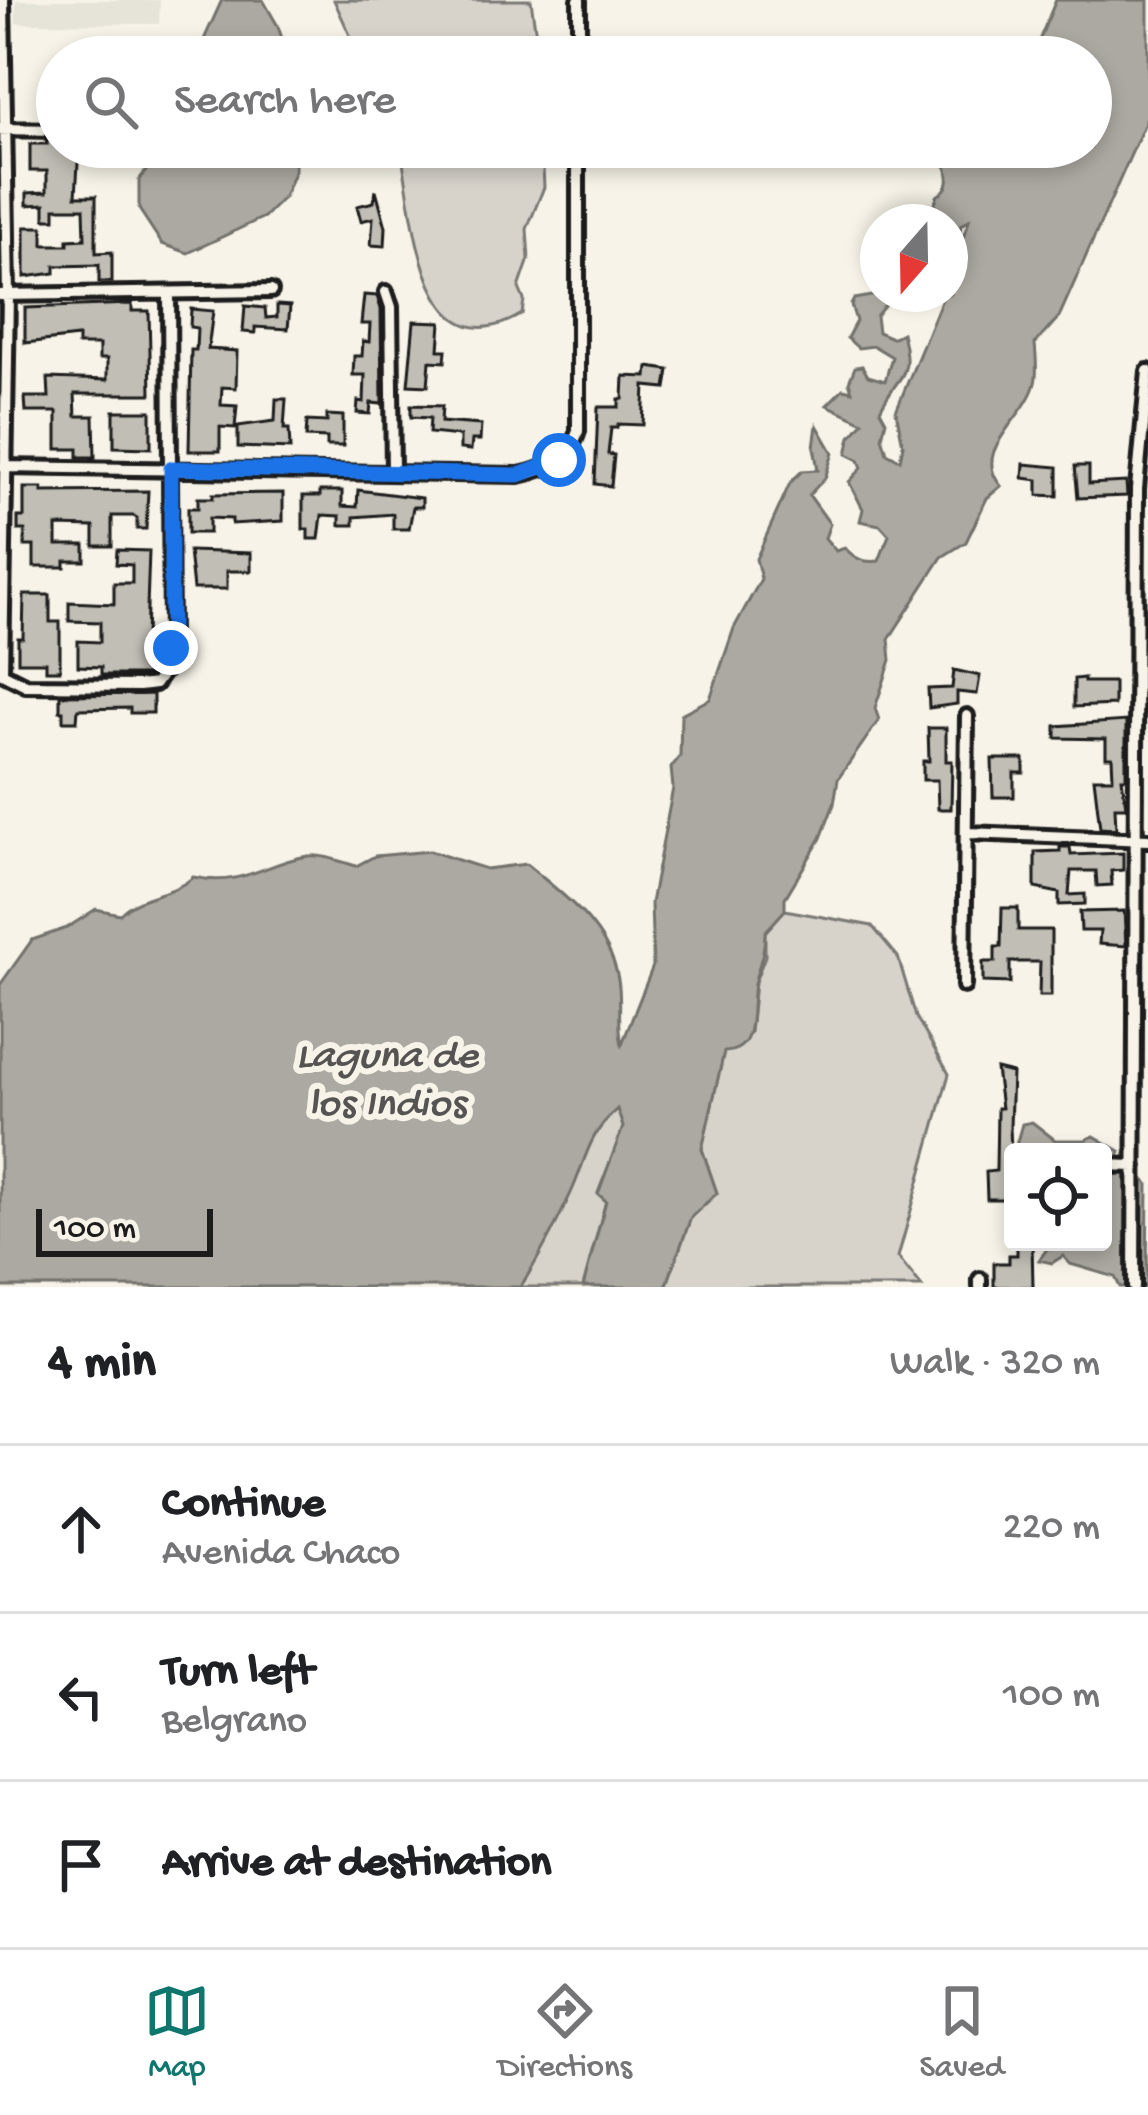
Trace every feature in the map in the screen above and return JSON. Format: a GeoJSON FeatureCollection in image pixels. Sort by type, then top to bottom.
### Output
{"type":"FeatureCollection","features":[{"type":"Feature","properties":{"kind":"street"},"geometry":{"type":"LineString","coordinates":[[3,0],[2,673],[26,686],[139,686],[155,684],[165,670],[171,648],[169,293]]}},
{"type":"Feature","properties":{"kind":"street"},"geometry":{"type":"LineString","coordinates":[[579,0],[579,36]]}},
{"type":"Feature","properties":{"kind":"street"},"geometry":{"type":"LineString","coordinates":[[2,129],[36,130]]}},
{"type":"Feature","properties":{"kind":"street"},"geometry":{"type":"LineString","coordinates":[[3,467],[519,475],[536,471],[573,449],[578,431],[578,168]]}},
{"type":"Feature","properties":{"kind":"street"},"geometry":{"type":"LineString","coordinates":[[4,295],[271,291]]}},
{"type":"Feature","properties":{"kind":"street"},"geometry":{"type":"LineString","coordinates":[[386,292],[391,307],[393,472]]}},
{"type":"Feature","properties":{"kind":"street"},"geometry":{"type":"LineString","coordinates":[[1134,1287],[1134,1012],[1143,840],[1143,489],[1148,371]]}},
{"type":"Feature","properties":{"kind":"street"},"geometry":{"type":"LineString","coordinates":[[964,986],[967,716]]}},
{"type":"Feature","properties":{"kind":"street"},"geometry":{"type":"LineString","coordinates":[[968,833],[1143,840]]}},
{"type":"Feature","properties":{"kind":"street"},"geometry":{"type":"LineString","coordinates":[[1134,1012],[1148,1012]]}},
{"type":"Feature","properties":{"kind":"street"},"geometry":{"type":"LineString","coordinates":[[1112,1165],[1135,1166]]}},
{"type":"Feature","properties":{"kind":"shaded area"},"geometry":{"type":"Polygon","coordinates":[[[16,0],[160,0],[159,24],[16,23],[16,0]]]}},
{"type":"Feature","properties":{"kind":"shaded area"},"geometry":{"type":"Polygon","coordinates":[[[334,0],[531,0],[536,36],[350,36],[334,0]]]}},
{"type":"Feature","properties":{"kind":"shaded area"},"geometry":{"type":"Polygon","coordinates":[[[404,168],[543,168],[544,187],[527,229],[529,259],[519,288],[522,314],[487,327],[461,322],[441,304],[417,242],[404,168]]]}},
{"type":"Feature","properties":{"kind":"shaded area"},"geometry":{"type":"Polygon","coordinates":[[[785,910],[872,926],[898,957],[916,1017],[949,1074],[898,1257],[922,1287],[666,1287],[691,1217],[717,1193],[702,1149],[724,1051],[750,1033],[765,932],[785,910]]]}},
{"type":"Feature","properties":{"kind":"shaded area"},"geometry":{"type":"Polygon","coordinates":[[[617,1108],[624,1127],[598,1193],[606,1201],[583,1287],[520,1287],[575,1171],[600,1127],[617,1108]]]}},
{"type":"Feature","properties":{"kind":"water"},"geometry":{"type":"Polygon","coordinates":[[[222,0],[263,0],[281,36],[206,36],[222,0]]]}},
{"type":"Feature","properties":{"kind":"water","name":"Laguna de los Indios"},"geometry":{"type":"Polygon","coordinates":[[[1056,0],[1148,0],[1148,116],[1059,317],[1035,344],[1035,383],[992,460],[1001,486],[987,498],[966,542],[942,557],[889,639],[891,660],[875,708],[879,720],[838,779],[821,838],[785,898],[785,910],[765,932],[751,1025],[743,1044],[724,1052],[702,1149],[717,1193],[691,1217],[666,1287],[583,1287],[606,1201],[598,1194],[623,1127],[617,1109],[593,1138],[560,1217],[520,1287],[0,1287],[0,985],[32,940],[67,928],[96,909],[120,914],[193,877],[240,877],[308,856],[356,866],[375,856],[430,851],[486,869],[526,864],[583,914],[605,944],[618,979],[622,1044],[653,966],[651,903],[673,788],[671,768],[680,756],[681,714],[710,699],[734,628],[761,579],[756,559],[790,483],[802,471],[818,470],[817,425],[833,453],[825,478],[809,495],[830,524],[825,538],[836,551],[845,548],[860,559],[879,561],[889,535],[880,525],[860,521],[863,509],[849,482],[862,468],[859,460],[847,454],[851,437],[863,422],[827,405],[843,389],[852,391],[849,382],[855,367],[862,366],[868,376],[885,381],[892,357],[874,346],[858,348],[847,338],[856,321],[851,305],[860,298],[860,312],[879,312],[878,332],[892,338],[902,333],[905,368],[880,410],[886,421],[882,437],[887,453],[900,460],[903,445],[896,411],[937,312],[968,312],[968,204],[935,204],[947,186],[946,168],[1112,168],[1112,36],[1041,36],[1056,0]]]}},
{"type":"Feature","properties":{"kind":"water"},"geometry":{"type":"Polygon","coordinates":[[[148,168],[295,168],[284,197],[264,217],[188,253],[162,244],[139,209],[139,180],[148,168]]]}},
{"type":"Feature","properties":{"kind":"water"},"geometry":{"type":"Polygon","coordinates":[[[1032,1122],[1055,1140],[1094,1136],[1106,1143],[1017,1143],[1022,1124],[1032,1122]]]}},
{"type":"Feature","properties":{"kind":"water"},"geometry":{"type":"Polygon","coordinates":[[[1131,1172],[1148,1184],[1147,1287],[1120,1287],[1115,1277],[1070,1264],[1063,1256],[1052,1263],[1039,1260],[1046,1251],[1112,1251],[1112,1176],[1131,1172]]]}},
{"type":"Feature","properties":{"kind":"building"},"geometry":{"type":"Polygon","coordinates":[[[30,144],[36,144],[36,168],[78,168],[76,196],[96,196],[96,253],[112,252],[112,282],[99,282],[99,265],[55,266],[55,273],[25,277],[25,227],[43,227],[43,245],[85,239],[84,208],[55,208],[55,219],[45,219],[45,204],[27,205],[27,193],[47,192],[47,171],[30,171],[30,144]]]}},
{"type":"Feature","properties":{"kind":"building"},"geometry":{"type":"Polygon","coordinates":[[[376,190],[386,227],[385,246],[371,245],[373,218],[361,221],[357,206],[374,202],[376,190]]]}},
{"type":"Feature","properties":{"kind":"building"},"geometry":{"type":"Polygon","coordinates":[[[364,295],[377,296],[381,309],[382,404],[371,403],[370,414],[357,413],[358,401],[364,402],[365,375],[353,375],[354,356],[362,356],[363,341],[369,342],[370,324],[361,324],[364,295]]]}},
{"type":"Feature","properties":{"kind":"building"},"geometry":{"type":"Polygon","coordinates":[[[132,304],[132,311],[149,311],[151,394],[75,394],[76,416],[94,416],[95,457],[78,457],[78,449],[57,449],[57,412],[26,412],[25,397],[49,397],[48,378],[107,380],[107,359],[99,359],[99,345],[78,345],[78,337],[25,343],[25,308],[132,304]]]}},
{"type":"Feature","properties":{"kind":"building"},"geometry":{"type":"Polygon","coordinates":[[[277,305],[290,306],[288,329],[255,327],[255,333],[243,332],[245,306],[265,308],[266,318],[277,317],[277,305]]]}},
{"type":"Feature","properties":{"kind":"building"},"geometry":{"type":"Polygon","coordinates":[[[191,309],[213,311],[208,349],[237,351],[236,388],[222,387],[221,405],[237,406],[235,428],[220,427],[220,451],[189,451],[191,350],[196,350],[197,328],[190,327],[191,309]]]}},
{"type":"Feature","properties":{"kind":"building"},"geometry":{"type":"Polygon","coordinates":[[[414,321],[441,322],[439,350],[446,350],[445,362],[430,361],[428,386],[408,385],[414,321]]]}},
{"type":"Feature","properties":{"kind":"building"},"geometry":{"type":"Polygon","coordinates":[[[648,367],[669,370],[666,388],[645,386],[643,425],[611,428],[611,486],[595,484],[598,407],[619,407],[624,376],[647,377],[648,367]]]}},
{"type":"Feature","properties":{"kind":"building"},"geometry":{"type":"Polygon","coordinates":[[[276,399],[286,399],[284,429],[289,429],[290,449],[238,447],[238,426],[275,421],[276,399]]]}},
{"type":"Feature","properties":{"kind":"building"},"geometry":{"type":"Polygon","coordinates":[[[411,405],[442,406],[441,422],[481,425],[480,440],[472,440],[471,450],[460,449],[460,436],[429,433],[430,418],[411,417],[411,405]]]}},
{"type":"Feature","properties":{"kind":"building"},"geometry":{"type":"Polygon","coordinates":[[[114,411],[151,411],[151,448],[114,447],[114,411]]]}},
{"type":"Feature","properties":{"kind":"building"},"geometry":{"type":"Polygon","coordinates":[[[327,415],[343,416],[343,446],[327,446],[327,438],[306,437],[307,421],[327,422],[327,415]]]}},
{"type":"Feature","properties":{"kind":"building"},"geometry":{"type":"Polygon","coordinates":[[[1024,464],[1058,467],[1058,496],[1038,495],[1038,480],[1023,478],[1024,464]]]}},
{"type":"Feature","properties":{"kind":"building"},"geometry":{"type":"Polygon","coordinates":[[[1075,466],[1089,466],[1089,484],[1126,482],[1127,496],[1078,498],[1075,466]]]}},
{"type":"Feature","properties":{"kind":"building"},"geometry":{"type":"Polygon","coordinates":[[[24,488],[148,491],[146,529],[137,529],[133,516],[112,516],[112,546],[94,546],[94,527],[57,526],[57,545],[85,545],[85,561],[65,561],[65,567],[34,567],[34,546],[25,546],[25,530],[18,530],[18,517],[24,517],[24,488]]]}},
{"type":"Feature","properties":{"kind":"building"},"geometry":{"type":"Polygon","coordinates":[[[358,490],[422,498],[422,507],[413,507],[409,529],[393,529],[393,514],[354,517],[354,525],[340,525],[340,516],[322,515],[319,539],[308,539],[308,529],[303,529],[303,496],[342,491],[342,506],[357,507],[358,490]]]}},
{"type":"Feature","properties":{"kind":"building"},"geometry":{"type":"Polygon","coordinates":[[[283,493],[283,521],[232,524],[232,519],[209,518],[209,533],[188,533],[188,508],[198,508],[198,498],[283,493]]]}},
{"type":"Feature","properties":{"kind":"building"},"geometry":{"type":"Polygon","coordinates":[[[117,550],[149,551],[148,675],[101,675],[101,667],[78,666],[78,641],[100,642],[100,622],[69,621],[69,602],[114,604],[114,583],[132,583],[132,565],[116,564],[117,550]]]}},
{"type":"Feature","properties":{"kind":"building"},"geometry":{"type":"Polygon","coordinates":[[[189,551],[251,553],[251,571],[227,571],[227,589],[193,589],[189,551]]]}},
{"type":"Feature","properties":{"kind":"building"},"geometry":{"type":"Polygon","coordinates":[[[24,595],[50,595],[50,622],[60,622],[60,670],[46,670],[46,662],[18,662],[24,595]]]}},
{"type":"Feature","properties":{"kind":"building"},"geometry":{"type":"Polygon","coordinates":[[[954,670],[980,676],[977,694],[957,692],[957,704],[929,708],[928,689],[952,688],[954,670]]]}},
{"type":"Feature","properties":{"kind":"building"},"geometry":{"type":"Polygon","coordinates":[[[1084,678],[1084,682],[1114,682],[1114,705],[1074,707],[1074,679],[1084,678]]]}},
{"type":"Feature","properties":{"kind":"building"},"geometry":{"type":"Polygon","coordinates":[[[153,694],[153,713],[130,713],[130,708],[78,709],[77,721],[63,721],[60,711],[60,695],[153,694]]]}},
{"type":"Feature","properties":{"kind":"building"},"geometry":{"type":"Polygon","coordinates":[[[1126,721],[1126,778],[1122,778],[1126,807],[1115,807],[1116,829],[1100,828],[1094,778],[1113,778],[1106,739],[1056,738],[1056,726],[1126,721]]]}},
{"type":"Feature","properties":{"kind":"building"},"geometry":{"type":"Polygon","coordinates":[[[928,728],[946,728],[946,761],[952,761],[951,809],[938,809],[937,780],[923,780],[923,761],[929,761],[928,728]]]}},
{"type":"Feature","properties":{"kind":"building"},"geometry":{"type":"Polygon","coordinates":[[[992,759],[1024,759],[1024,773],[1014,773],[1014,797],[993,797],[992,759]]]}},
{"type":"Feature","properties":{"kind":"building"},"geometry":{"type":"Polygon","coordinates":[[[1060,847],[1070,847],[1071,855],[1123,853],[1123,870],[1111,871],[1112,885],[1097,886],[1096,871],[1071,871],[1069,895],[1085,894],[1085,904],[1059,905],[1059,893],[1035,888],[1035,852],[1060,851],[1060,847]]]}},
{"type":"Feature","properties":{"kind":"building"},"geometry":{"type":"Polygon","coordinates":[[[1002,908],[1018,908],[1018,930],[1051,930],[1051,996],[1039,996],[1040,962],[1010,962],[1010,983],[983,982],[983,962],[995,962],[995,947],[1001,947],[1002,908]]]}},
{"type":"Feature","properties":{"kind":"building"},"geometry":{"type":"Polygon","coordinates":[[[1124,911],[1126,946],[1099,944],[1100,931],[1081,931],[1080,912],[1124,911]]]}},
{"type":"Feature","properties":{"kind":"building"},"geometry":{"type":"Polygon","coordinates":[[[996,1069],[1012,1073],[1011,1143],[1004,1143],[1004,1199],[987,1199],[986,1172],[996,1171],[997,1108],[1001,1108],[996,1069]]]}},
{"type":"Feature","properties":{"kind":"building"},"geometry":{"type":"Polygon","coordinates":[[[1017,1251],[1032,1251],[1033,1287],[994,1287],[994,1263],[1009,1263],[1009,1255],[1017,1251]]]}},
{"type":"Feature","properties":{"kind":"route"},"geometry":{"type":"LineString","coordinates":[[171,648],[171,468],[519,475],[559,460]]}}]}
